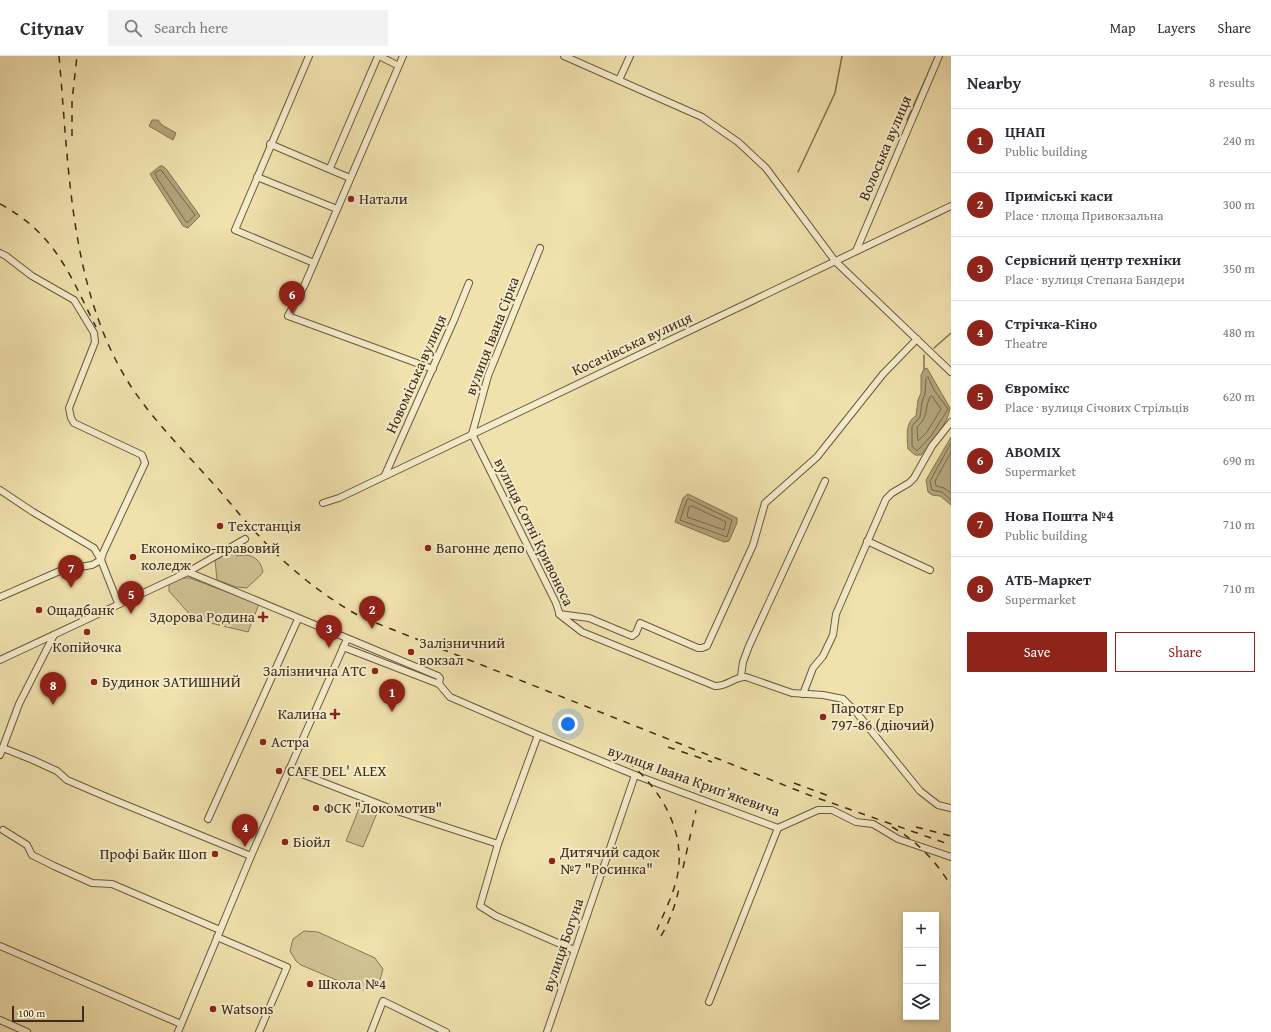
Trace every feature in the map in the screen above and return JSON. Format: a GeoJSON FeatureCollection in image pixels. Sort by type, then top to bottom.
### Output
{"type":"FeatureCollection","features":[{"type":"Feature","properties":{"kind":"street"},"geometry":{"type":"LineString","coordinates":[[308,56],[235,230],[314,264]]}},
{"type":"Feature","properties":{"kind":"street"},"geometry":{"type":"LineString","coordinates":[[330,168],[378,56],[395,64]]}},
{"type":"Feature","properties":{"kind":"street"},"geometry":{"type":"LineString","coordinates":[[402,56],[314,264],[288,316],[432,369]]}},
{"type":"Feature","properties":{"kind":"street"},"geometry":{"type":"LineString","coordinates":[[564,56],[702,117],[721,129],[748,151],[766,168],[835,261],[951,372]]}},
{"type":"Feature","properties":{"kind":"street"},"geometry":{"type":"LineString","coordinates":[[619,80],[630,56]]}},
{"type":"Feature","properties":{"kind":"street","name":"Волоська вулиця"},"geometry":{"type":"LineString","coordinates":[[856,251],[939,56]]}},
{"type":"Feature","properties":{"kind":"street"},"geometry":{"type":"LineString","coordinates":[[270,144],[330,168],[350,178]]}},
{"type":"Feature","properties":{"kind":"street"},"geometry":{"type":"LineString","coordinates":[[257,177],[337,209]]}},
{"type":"Feature","properties":{"kind":"street","name":"Косачівська вулиця"},"geometry":{"type":"LineString","coordinates":[[323,503],[339,498],[951,206]]}},
{"type":"Feature","properties":{"kind":"street","name":"вулиця Івана Сірка"},"geometry":{"type":"LineString","coordinates":[[472,434],[485,383],[540,248]]}},
{"type":"Feature","properties":{"kind":"street"},"geometry":{"type":"LineString","coordinates":[[0,253],[32,276],[74,300],[94,333],[95,342],[70,408],[71,418],[74,423],[142,455],[145,463],[103,553],[102,560]]}},
{"type":"Feature","properties":{"kind":"street","name":"Новоміська вулиця"},"geometry":{"type":"LineString","coordinates":[[386,475],[469,284]]}},
{"type":"Feature","properties":{"kind":"street"},"geometry":{"type":"LineString","coordinates":[[559,614],[589,618],[632,636],[636,633],[640,623],[698,648],[707,646],[753,545],[765,503],[817,457],[883,374],[917,339]]}},
{"type":"Feature","properties":{"kind":"street"},"geometry":{"type":"LineString","coordinates":[[804,694],[813,668],[823,656],[833,635],[836,614],[886,499],[914,478],[932,446],[951,422]]}},
{"type":"Feature","properties":{"kind":"street","name":"вулиця Сотні Кривоноса"},"geometry":{"type":"LineString","coordinates":[[472,434],[556,603],[559,614],[579,630],[711,684],[718,686],[725,685],[741,676]]}},
{"type":"Feature","properties":{"kind":"street"},"geometry":{"type":"LineString","coordinates":[[825,480],[749,646],[743,662],[741,676],[755,679],[788,692],[835,696],[845,701],[920,790],[938,805],[951,808]]}},
{"type":"Feature","properties":{"kind":"street"},"geometry":{"type":"LineString","coordinates":[[0,490],[33,512],[93,547],[102,560],[118,603]]}},
{"type":"Feature","properties":{"kind":"street"},"geometry":{"type":"LineString","coordinates":[[0,660],[118,603],[188,572],[245,539]]}},
{"type":"Feature","properties":{"kind":"street"},"geometry":{"type":"LineString","coordinates":[[868,541],[930,570]]}},
{"type":"Feature","properties":{"kind":"street"},"geometry":{"type":"LineString","coordinates":[[0,597],[62,570],[92,565],[102,560]]}},
{"type":"Feature","properties":{"kind":"street"},"geometry":{"type":"LineString","coordinates":[[188,572],[438,676],[440,678],[439,684],[344,647]]}},
{"type":"Feature","properties":{"kind":"street"},"geometry":{"type":"LineString","coordinates":[[208,819],[298,619]]}},
{"type":"Feature","properties":{"kind":"street"},"geometry":{"type":"LineString","coordinates":[[0,755],[19,704],[54,634]]}},
{"type":"Feature","properties":{"kind":"street"},"geometry":{"type":"LineString","coordinates":[[178,1032],[251,856],[347,639]]}},
{"type":"Feature","properties":{"kind":"street"},"geometry":{"type":"LineString","coordinates":[[34,644],[43,646],[44,653]]}},
{"type":"Feature","properties":{"kind":"street","name":"вулиця Івана Крипʼякевича"},"geometry":{"type":"LineString","coordinates":[[439,684],[450,697],[538,735],[635,775],[778,828],[818,810],[832,810],[856,822],[873,824],[898,839],[951,857]]}},
{"type":"Feature","properties":{"kind":"street"},"geometry":{"type":"LineString","coordinates":[[538,735],[498,844],[480,906],[496,916],[574,950]]}},
{"type":"Feature","properties":{"kind":"street"},"geometry":{"type":"LineString","coordinates":[[3,748],[56,771],[67,780],[251,856]]}},
{"type":"Feature","properties":{"kind":"street"},"geometry":{"type":"LineString","coordinates":[[289,769],[397,811],[498,844]]}},
{"type":"Feature","properties":{"kind":"street","name":"вулиця Богуна"},"geometry":{"type":"LineString","coordinates":[[546,1032],[635,775]]}},
{"type":"Feature","properties":{"kind":"street"},"geometry":{"type":"LineString","coordinates":[[709,1002],[778,828]]}},
{"type":"Feature","properties":{"kind":"street"},"geometry":{"type":"LineString","coordinates":[[3,830],[26,845],[30,853],[54,866],[92,883],[112,884],[220,930]]}},
{"type":"Feature","properties":{"kind":"street"},"geometry":{"type":"LineString","coordinates":[[217,937],[287,967],[258,1032]]}},
{"type":"Feature","properties":{"kind":"street"},"geometry":{"type":"LineString","coordinates":[[0,946],[181,1024]]}},
{"type":"Feature","properties":{"kind":"street"},"geometry":{"type":"LineString","coordinates":[[371,1032],[383,1001],[446,1032]]}},
{"type":"Feature","properties":{"kind":"street"},"geometry":{"type":"LineString","coordinates":[[0,1020],[27,1032]]}},
{"type":"Feature","properties":{"kind":"shaded area"},"geometry":{"type":"Polygon","coordinates":[[[231,551],[237,556],[251,556],[260,563],[262,567],[263,572],[247,588],[236,587],[217,580],[215,560],[231,551]]]}},
{"type":"Feature","properties":{"kind":"shaded area"},"geometry":{"type":"Polygon","coordinates":[[[177,578],[190,578],[259,604],[248,632],[194,619],[169,591],[169,584],[177,578]]]}},
{"type":"Feature","properties":{"kind":"shaded area"},"geometry":{"type":"Polygon","coordinates":[[[360,806],[377,813],[363,847],[346,841],[360,806]]]}},
{"type":"Feature","properties":{"kind":"shaded area"},"geometry":{"type":"Polygon","coordinates":[[[304,931],[318,932],[375,958],[383,969],[379,983],[371,989],[360,990],[301,965],[296,961],[290,951],[293,939],[304,931]]]}},
{"type":"Feature","properties":{"kind":"water"},"geometry":{"type":"Polygon","coordinates":[[[152,120],[158,120],[162,125],[176,133],[173,140],[149,126],[152,120]]]}},
{"type":"Feature","properties":{"kind":"water"},"geometry":{"type":"Polygon","coordinates":[[[160,166],[163,166],[167,170],[200,216],[188,228],[183,226],[150,174],[160,166]]]}},
{"type":"Feature","properties":{"kind":"water"},"geometry":{"type":"Polygon","coordinates":[[[927,368],[950,408],[943,427],[921,455],[915,455],[908,449],[908,426],[912,419],[916,416],[918,400],[921,393],[921,375],[924,369],[927,368]]]}},
{"type":"Feature","properties":{"kind":"water"},"geometry":{"type":"Polygon","coordinates":[[[951,437],[951,505],[940,496],[932,495],[928,492],[926,480],[951,437]]]}},
{"type":"Feature","properties":{"kind":"water"},"geometry":{"type":"Polygon","coordinates":[[[688,494],[737,518],[737,523],[729,541],[724,542],[675,522],[683,498],[688,494]]]}},
{"type":"Feature","properties":{"kind":"waterway"},"geometry":{"type":"LineString","coordinates":[[798,172],[835,93],[842,56]]}},
{"type":"Feature","properties":{"kind":"waterway"},"geometry":{"type":"LineString","coordinates":[[907,120],[936,56]]}},
{"type":"Feature","properties":{"kind":"waterway"},"geometry":{"type":"LineString","coordinates":[[934,348],[951,333]]}},
{"type":"Feature","properties":{"kind":"waterway"},"geometry":{"type":"LineString","coordinates":[[924,355],[924,369]]}},
{"type":"Feature","properties":{"kind":"railway"},"geometry":{"type":"LineString","coordinates":[[59,56],[75,225],[83,267],[95,308],[110,348],[130,385],[150,413],[255,532],[283,561],[334,601],[361,617],[809,795],[951,845]]}},
{"type":"Feature","properties":{"kind":"railway"},"geometry":{"type":"LineString","coordinates":[[72,136],[72,101],[77,56]]}},
{"type":"Feature","properties":{"kind":"railway"},"geometry":{"type":"LineString","coordinates":[[0,204],[19,215],[35,228],[48,242],[69,273],[96,327]]}},
{"type":"Feature","properties":{"kind":"railway"},"geometry":{"type":"LineString","coordinates":[[668,747],[712,762]]}},
{"type":"Feature","properties":{"kind":"railway"},"geometry":{"type":"LineString","coordinates":[[628,762],[640,772],[660,797],[668,811],[678,841],[679,856],[677,879],[657,930]]}},
{"type":"Feature","properties":{"kind":"railway"},"geometry":{"type":"LineString","coordinates":[[794,783],[829,796]]}},
{"type":"Feature","properties":{"kind":"railway"},"geometry":{"type":"LineString","coordinates":[[683,868],[696,810]]}},
{"type":"Feature","properties":{"kind":"railway"},"geometry":{"type":"LineString","coordinates":[[892,827],[918,845],[939,868],[951,886]]}},
{"type":"Feature","properties":{"kind":"railway"},"geometry":{"type":"LineString","coordinates":[[916,827],[951,836]]}},
{"type":"Feature","properties":{"kind":"railway"},"geometry":{"type":"LineString","coordinates":[[661,936],[673,911],[680,884]]}},
{"type":"Feature","properties":{"kind":"place","name":"Натали"},"geometry":{"type":"Point","coordinates":[351,199]}},
{"type":"Feature","properties":{"kind":"place","name":"ABOMIX"},"geometry":{"type":"Point","coordinates":[292,314]}},
{"type":"Feature","properties":{"kind":"place","name":"Техстанція"},"geometry":{"type":"Point","coordinates":[220,526]}},
{"type":"Feature","properties":{"kind":"place","name":"Вагонне депо"},"geometry":{"type":"Point","coordinates":[428,548]}},
{"type":"Feature","properties":{"kind":"place","name":"Економіко-правовий коледж"},"geometry":{"type":"Point","coordinates":[133,557]}},
{"type":"Feature","properties":{"kind":"place","name":"Нова Пошта №4"},"geometry":{"type":"Point","coordinates":[71,588]}},
{"type":"Feature","properties":{"kind":"place","name":"Ощадбанк"},"geometry":{"type":"Point","coordinates":[39,610]}},
{"type":"Feature","properties":{"kind":"place","name":"Євромікс"},"geometry":{"type":"Point","coordinates":[131,614]}},
{"type":"Feature","properties":{"kind":"place","name":"Здорова Родина"},"geometry":{"type":"Point","coordinates":[263,617]}},
{"type":"Feature","properties":{"kind":"place","name":"Приміські каси"},"geometry":{"type":"Point","coordinates":[372,629]}},
{"type":"Feature","properties":{"kind":"place","name":"Копійочка"},"geometry":{"type":"Point","coordinates":[87,632]}},
{"type":"Feature","properties":{"kind":"place","name":"Сервісний центр техніки"},"geometry":{"type":"Point","coordinates":[329,648]}},
{"type":"Feature","properties":{"kind":"place","name":"Залізничний вокзал"},"geometry":{"type":"Point","coordinates":[411,652]}},
{"type":"Feature","properties":{"kind":"place","name":"Залізнична АТС"},"geometry":{"type":"Point","coordinates":[375,671]}},
{"type":"Feature","properties":{"kind":"place","name":"Будинок ЗАТИШНИЙ"},"geometry":{"type":"Point","coordinates":[94,682]}},
{"type":"Feature","properties":{"kind":"place","name":"АТБ-Маркет"},"geometry":{"type":"Point","coordinates":[53,705]}},
{"type":"Feature","properties":{"kind":"place","name":"ЦНАП"},"geometry":{"type":"Point","coordinates":[392,712]}},
{"type":"Feature","properties":{"kind":"place","name":"Калина"},"geometry":{"type":"Point","coordinates":[335,714]}},
{"type":"Feature","properties":{"kind":"place","name":"Паротяг Ер 797-86 (діючий)"},"geometry":{"type":"Point","coordinates":[823,717]}},
{"type":"Feature","properties":{"kind":"place","name":"Астра"},"geometry":{"type":"Point","coordinates":[263,742]}},
{"type":"Feature","properties":{"kind":"place","name":"CAFE DEL' ALEX"},"geometry":{"type":"Point","coordinates":[279,771]}},
{"type":"Feature","properties":{"kind":"place","name":"ФСК \"Локомотив\""},"geometry":{"type":"Point","coordinates":[316,808]}},
{"type":"Feature","properties":{"kind":"place","name":"Біойл"},"geometry":{"type":"Point","coordinates":[285,842]}},
{"type":"Feature","properties":{"kind":"place","name":"Стрічка-Кіно"},"geometry":{"type":"Point","coordinates":[245,847]}},
{"type":"Feature","properties":{"kind":"place","name":"Профі Байк Шоп"},"geometry":{"type":"Point","coordinates":[215,854]}},
{"type":"Feature","properties":{"kind":"place","name":"Дитячий садок №7 \"Росинка\""},"geometry":{"type":"Point","coordinates":[552,861]}},
{"type":"Feature","properties":{"kind":"place","name":"Школа №4"},"geometry":{"type":"Point","coordinates":[310,984]}},
{"type":"Feature","properties":{"kind":"place","name":"Watsons"},"geometry":{"type":"Point","coordinates":[213,1009]}}]}
